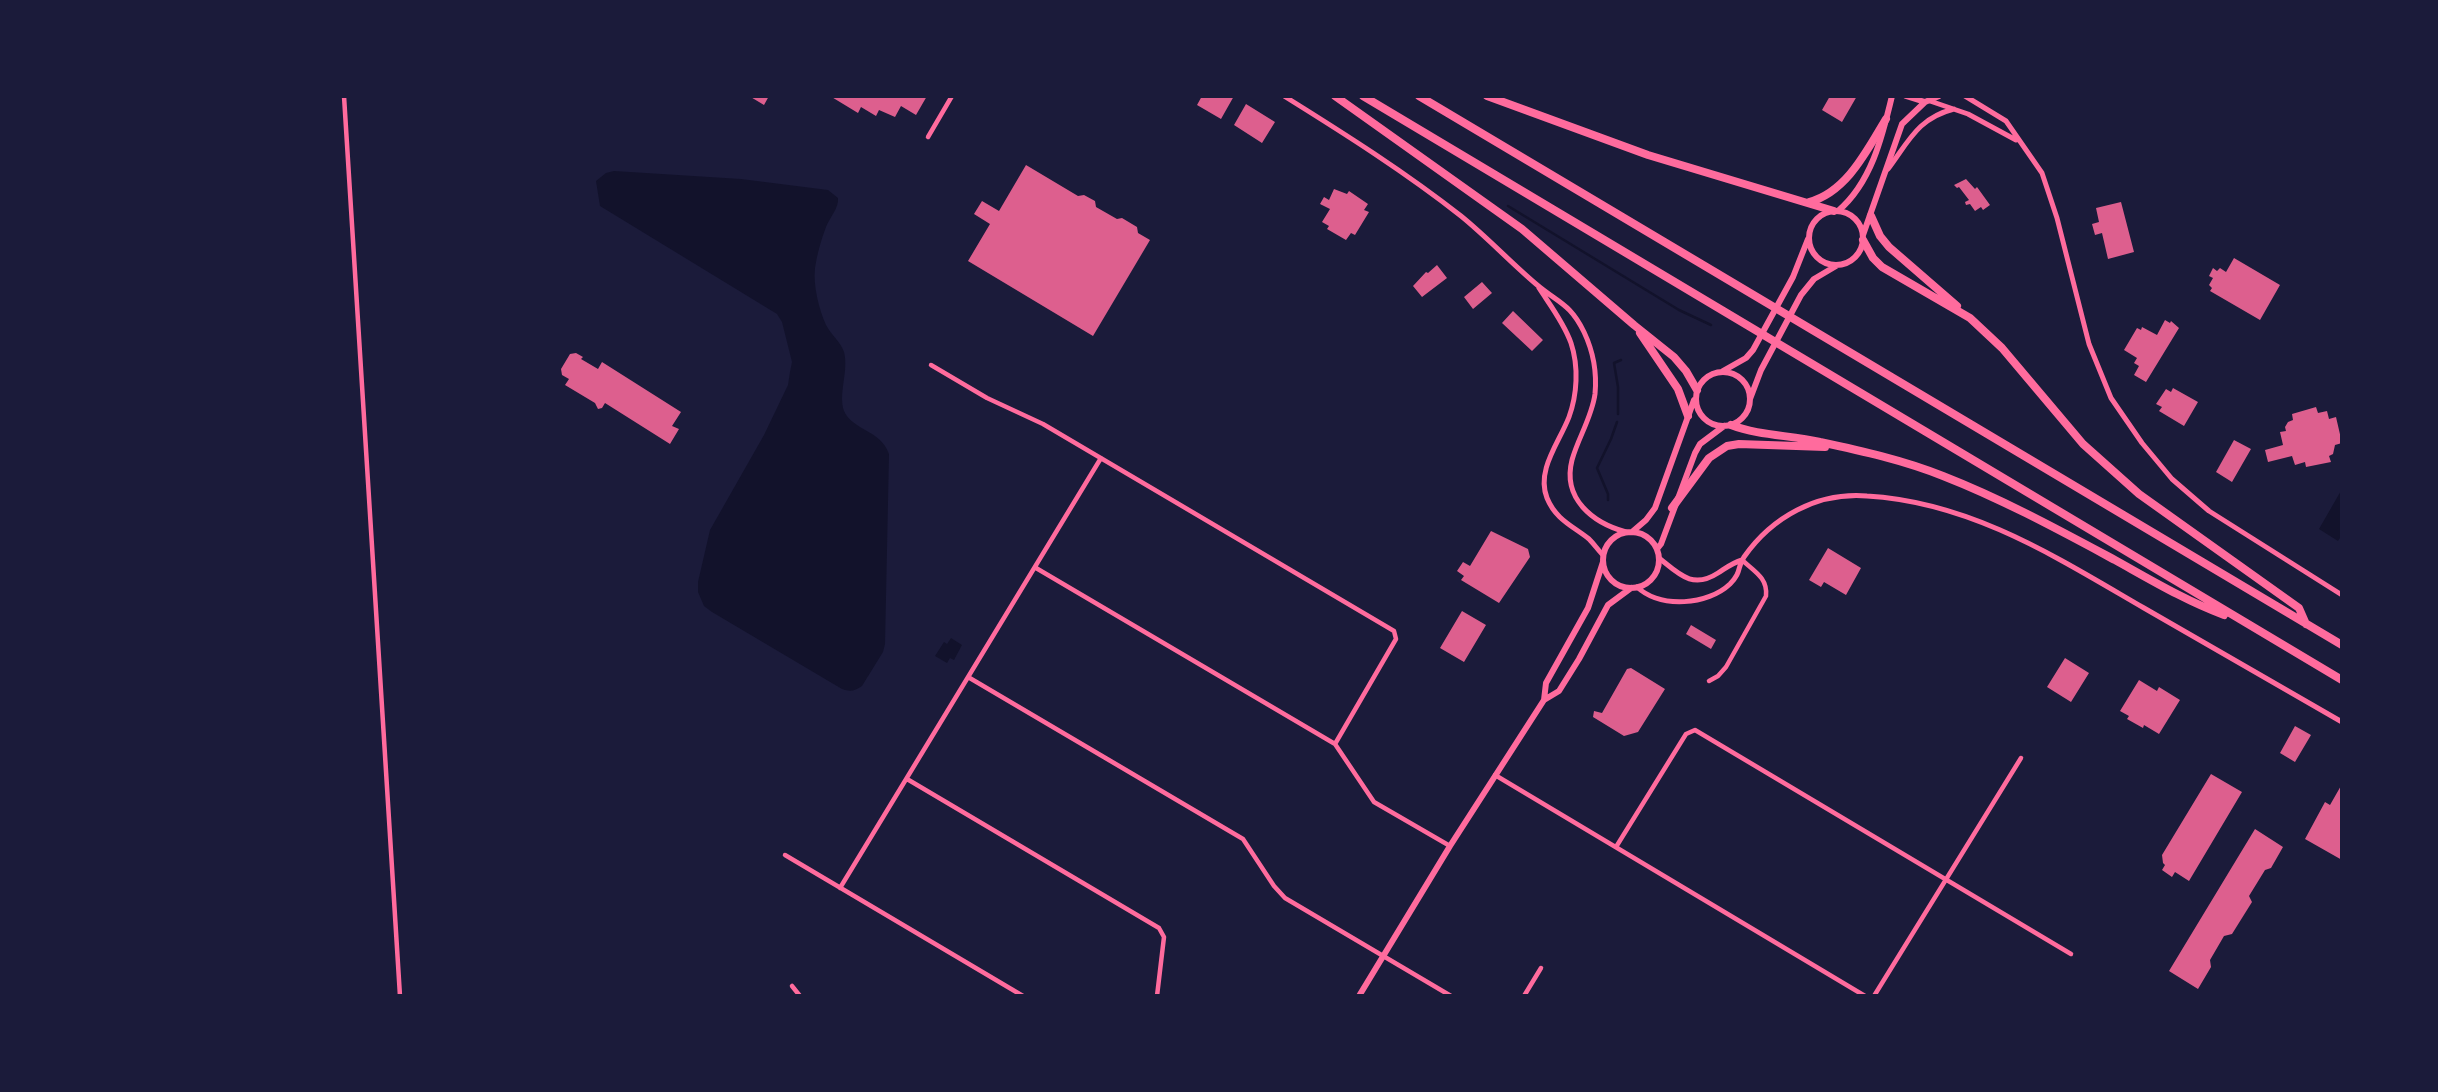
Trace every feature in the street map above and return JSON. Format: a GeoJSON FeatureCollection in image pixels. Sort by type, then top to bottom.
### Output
{"type":"FeatureCollection","features":[{"type":"Feature","properties":{"kind":"highway"},"geometry":{"type":"LineString","coordinates":[[1335,96],[1522,229],[1674,357],[1686,371],[1696,394]]}},
{"type":"Feature","properties":{"kind":"highway"},"geometry":{"type":"LineString","coordinates":[[1363,96],[2342,680]]}},
{"type":"Feature","properties":{"kind":"highway"},"geometry":{"type":"LineString","coordinates":[[1419,96],[2342,645]]}},
{"type":"Feature","properties":{"kind":"highway"},"geometry":{"type":"LineString","coordinates":[[1487,96],[1648,155],[1836,211]]}},
{"type":"Feature","properties":{"kind":"highway"},"geometry":{"type":"LineString","coordinates":[[1809,202],[1828,195],[1853,170],[1886,119]]}},
{"type":"Feature","properties":{"kind":"highway"},"geometry":{"type":"LineString","coordinates":[[1871,216],[1880,236],[1889,247],[2002,348],[2083,444],[2138,494],[2299,608],[2306,624]]}},
{"type":"Feature","properties":{"kind":"highway"},"geometry":{"type":"LineString","coordinates":[[1863,237],[1873,258],[1882,267],[1970,317]]}},
{"type":"Feature","properties":{"kind":"highway"},"geometry":{"type":"LineString","coordinates":[[1634,325],[1671,378],[1688,415]]}},
{"type":"Feature","properties":{"kind":"highway"},"geometry":{"type":"LineString","coordinates":[[1727,426],[1906,462],[1955,481],[2057,529],[2191,603],[2245,622]]}},
{"type":"Feature","properties":{"kind":"highway"},"geometry":{"type":"LineString","coordinates":[[1672,508],[1709,457],[1727,446],[1739,444],[1840,447]]}},
{"type":"Feature","properties":{"kind":"main road"},"geometry":{"type":"LineString","coordinates":[[1544,700],[1546,683],[1588,608],[1611,540],[1646,520],[1655,508],[1696,394],[1707,377],[1746,358],[1753,350],[1784,292],[1816,219],[1836,211],[1853,199],[1863,184],[1892,96]]}},
{"type":"Feature","properties":{"kind":"main road"},"geometry":{"type":"LineString","coordinates":[[1906,96],[1928,102]]}},
{"type":"Feature","properties":{"kind":"main road"},"geometry":{"type":"LineString","coordinates":[[1657,549],[1700,444],[1744,415],[1766,358],[1810,282],[1836,266],[1852,260],[1860,251],[1902,124],[1939,96]]}},
{"type":"Feature","properties":{"kind":"main road"},"geometry":{"type":"LineString","coordinates":[[1836,211],[1855,219],[1863,237]]}},
{"type":"Feature","properties":{"kind":"main road"},"geometry":{"type":"LineString","coordinates":[[1808,237],[1816,257],[1836,266]]}},
{"type":"Feature","properties":{"kind":"main road"},"geometry":{"type":"LineString","coordinates":[[1722,372],[1736,375],[1742,380],[1750,401]]}},
{"type":"Feature","properties":{"kind":"main road"},"geometry":{"type":"LineString","coordinates":[[1696,394],[1700,415],[1707,421],[1727,426]]}},
{"type":"Feature","properties":{"kind":"main road"},"geometry":{"type":"LineString","coordinates":[[1359,996],[1494,775],[1544,700],[1559,691],[1608,605],[1653,577],[1658,568],[1657,549],[1647,537],[1629,532]]}},
{"type":"Feature","properties":{"kind":"main road"},"geometry":{"type":"LineString","coordinates":[[1603,559],[1606,573],[1612,581],[1634,588]]}},
{"type":"Feature","properties":{"kind":"street"},"geometry":{"type":"LineString","coordinates":[[344,96],[400,996]]}},
{"type":"Feature","properties":{"kind":"street"},"geometry":{"type":"LineString","coordinates":[[928,137],[952,96]]}},
{"type":"Feature","properties":{"kind":"street"},"geometry":{"type":"LineString","coordinates":[[1284,96],[1430,192],[1502,250],[1537,285],[1563,302],[1572,312],[1591,348],[1595,373],[1594,396],[1573,459],[1571,475],[1574,492],[1589,515],[1610,528],[1629,532]]}},
{"type":"Feature","properties":{"kind":"street"},"geometry":{"type":"LineString","coordinates":[[1965,96],[2006,121],[2035,162],[2049,189],[2084,327],[2097,364],[2111,398],[2142,443],[2172,479],[2209,511],[2342,595]]}},
{"type":"Feature","properties":{"kind":"street"},"geometry":{"type":"LineString","coordinates":[[1928,102],[1968,114],[2019,141]]}},
{"type":"Feature","properties":{"kind":"street"},"geometry":{"type":"LineString","coordinates":[[1884,174],[1919,127],[1937,113],[1954,109]]}},
{"type":"Feature","properties":{"kind":"street"},"geometry":{"type":"LineString","coordinates":[[1537,285],[1566,331],[1576,374],[1574,401],[1569,417],[1546,468],[1547,498],[1560,519],[1589,540],[1603,559]]}},
{"type":"Feature","properties":{"kind":"street"},"geometry":{"type":"LineString","coordinates":[[931,365],[987,398],[1032,418],[1394,631],[1395,639],[1335,744]]}},
{"type":"Feature","properties":{"kind":"street"},"geometry":{"type":"LineString","coordinates":[[840,888],[1101,458]]}},
{"type":"Feature","properties":{"kind":"street"},"geometry":{"type":"LineString","coordinates":[[1659,558],[1678,575],[1688,579],[1699,580],[1713,576],[1730,564],[1742,560],[1774,524],[1800,508],[1825,500],[1854,496],[1885,497],[1958,512],[2038,546],[2342,722]]}},
{"type":"Feature","properties":{"kind":"street"},"geometry":{"type":"LineString","coordinates":[[1634,588],[1670,600],[1692,601],[1706,598],[1731,583],[1740,574],[1742,560]]}},
{"type":"Feature","properties":{"kind":"street"},"geometry":{"type":"LineString","coordinates":[[1709,681],[1726,667],[1766,596],[1763,579],[1742,560]]}},
{"type":"Feature","properties":{"kind":"street"},"geometry":{"type":"LineString","coordinates":[[1036,568],[1335,744],[1374,802],[1450,846]]}},
{"type":"Feature","properties":{"kind":"street"},"geometry":{"type":"LineString","coordinates":[[968,677],[1243,839],[1285,898],[1451,996]]}},
{"type":"Feature","properties":{"kind":"street"},"geometry":{"type":"LineString","coordinates":[[1616,847],[1686,734],[1692,730],[1700,732],[2071,954]]}},
{"type":"Feature","properties":{"kind":"street"},"geometry":{"type":"LineString","coordinates":[[1874,996],[2021,758]]}},
{"type":"Feature","properties":{"kind":"street"},"geometry":{"type":"LineString","coordinates":[[1494,775],[1866,996]]}},
{"type":"Feature","properties":{"kind":"street"},"geometry":{"type":"LineString","coordinates":[[906,779],[1159,928],[1164,937],[1157,996]]}},
{"type":"Feature","properties":{"kind":"street"},"geometry":{"type":"LineString","coordinates":[[785,855],[1023,996]]}},
{"type":"Feature","properties":{"kind":"street"},"geometry":{"type":"LineString","coordinates":[[1524,996],[1541,968]]}},
{"type":"Feature","properties":{"kind":"street"},"geometry":{"type":"LineString","coordinates":[[792,986],[800,996]]}},
{"type":"Feature","properties":{"kind":"shaded area"},"geometry":{"type":"Polygon","coordinates":[[[614,171],[741,179],[828,190],[838,198],[817,258],[817,297],[826,325],[844,352],[844,411],[853,422],[880,440],[889,454],[885,644],[862,686],[857,689],[842,689],[704,606],[698,592],[698,582],[710,530],[764,435],[788,385],[792,362],[782,322],[777,314],[600,206],[596,181],[606,173],[614,171]]]}},
{"type":"Feature","properties":{"kind":"shaded area"},"geometry":{"type":"Polygon","coordinates":[[[2342,489],[2342,535],[2338,541],[2319,529],[2342,489]]]}},
{"type":"Feature","properties":{"kind":"shaded area"},"geometry":{"type":"Polygon","coordinates":[[[951,638],[962,645],[954,660],[950,658],[947,663],[935,656],[944,642],[947,644],[951,638]]]}},
{"type":"Feature","properties":{"kind":"building"},"geometry":{"type":"Polygon","coordinates":[[[749,96],[769,96],[764,105],[749,96]]]}},
{"type":"Feature","properties":{"kind":"building"},"geometry":{"type":"Polygon","coordinates":[[[830,96],[927,96],[916,115],[901,106],[895,117],[879,110],[876,116],[861,107],[858,113],[830,96]]]}},
{"type":"Feature","properties":{"kind":"building"},"geometry":{"type":"Polygon","coordinates":[[[1202,96],[1234,96],[1221,119],[1197,105],[1202,96]]]}},
{"type":"Feature","properties":{"kind":"building"},"geometry":{"type":"Polygon","coordinates":[[[1830,96],[1857,96],[1842,122],[1822,110],[1830,96]]]}},
{"type":"Feature","properties":{"kind":"building"},"geometry":{"type":"Polygon","coordinates":[[[1246,104],[1275,122],[1262,143],[1234,125],[1246,104]]]}},
{"type":"Feature","properties":{"kind":"building"},"geometry":{"type":"Polygon","coordinates":[[[1026,165],[1078,196],[1084,195],[1095,201],[1096,207],[1137,227],[1138,233],[1150,240],[1093,336],[968,261],[990,224],[974,214],[982,201],[999,211],[1026,165]]]}},
{"type":"Feature","properties":{"kind":"building"},"geometry":{"type":"Polygon","coordinates":[[[1966,179],[1975,189],[1977,187],[1990,205],[1975,211],[1970,204],[1966,205],[1965,202],[1969,200],[1959,187],[1954,185],[1966,179]]]}},
{"type":"Feature","properties":{"kind":"building"},"geometry":{"type":"Polygon","coordinates":[[[1334,189],[1347,194],[1349,191],[1368,204],[1364,210],[1369,212],[1355,235],[1351,233],[1346,240],[1327,229],[1329,226],[1322,222],[1330,209],[1320,204],[1324,197],[1329,200],[1334,189]]]}},
{"type":"Feature","properties":{"kind":"building"},"geometry":{"type":"Polygon","coordinates":[[[2121,202],[2134,252],[2108,259],[2102,233],[2095,235],[2092,224],[2099,222],[2096,208],[2121,202]]]}},
{"type":"Feature","properties":{"kind":"building"},"geometry":{"type":"Polygon","coordinates":[[[2234,258],[2280,285],[2260,320],[2210,291],[2212,288],[2209,285],[2213,278],[2209,276],[2213,268],[2226,272],[2234,258]]]}},
{"type":"Feature","properties":{"kind":"building"},"geometry":{"type":"Polygon","coordinates":[[[1437,265],[1447,278],[1422,297],[1413,286],[1437,265]]]}},
{"type":"Feature","properties":{"kind":"building"},"geometry":{"type":"Polygon","coordinates":[[[1482,282],[1492,293],[1473,309],[1464,297],[1482,282]]]}},
{"type":"Feature","properties":{"kind":"building"},"geometry":{"type":"Polygon","coordinates":[[[1513,311],[1543,340],[1532,351],[1502,323],[1513,311]]]}},
{"type":"Feature","properties":{"kind":"building"},"geometry":{"type":"Polygon","coordinates":[[[2165,320],[2170,323],[2171,321],[2179,328],[2146,382],[2134,375],[2139,366],[2134,363],[2137,358],[2124,350],[2137,328],[2141,330],[2142,327],[2157,335],[2165,320]]]}},
{"type":"Feature","properties":{"kind":"building"},"geometry":{"type":"Polygon","coordinates":[[[576,353],[598,369],[602,362],[681,412],[672,426],[679,429],[670,444],[605,403],[598,409],[595,403],[565,385],[569,379],[562,375],[561,369],[570,354],[576,353]]]}},
{"type":"Feature","properties":{"kind":"building"},"geometry":{"type":"Polygon","coordinates":[[[2173,388],[2198,402],[2184,426],[2159,411],[2162,407],[2156,404],[2166,389],[2171,392],[2173,388]]]}},
{"type":"Feature","properties":{"kind":"building"},"geometry":{"type":"Polygon","coordinates":[[[2316,407],[2318,413],[2327,411],[2329,419],[2336,417],[2342,443],[2335,445],[2333,454],[2329,456],[2331,462],[2306,467],[2305,462],[2295,465],[2292,456],[2268,462],[2265,450],[2283,445],[2280,432],[2286,431],[2288,422],[2293,420],[2292,414],[2316,407]]]}},
{"type":"Feature","properties":{"kind":"building"},"geometry":{"type":"Polygon","coordinates":[[[2234,440],[2251,449],[2232,482],[2216,472],[2234,440]]]}},
{"type":"Feature","properties":{"kind":"building"},"geometry":{"type":"Polygon","coordinates":[[[1491,531],[1528,549],[1530,557],[1499,603],[1461,580],[1464,576],[1457,571],[1463,562],[1470,566],[1491,531]]]}},
{"type":"Feature","properties":{"kind":"building"},"geometry":{"type":"Polygon","coordinates":[[[1828,548],[1861,568],[1846,595],[1824,582],[1821,587],[1809,580],[1828,548]]]}},
{"type":"Feature","properties":{"kind":"building"},"geometry":{"type":"Polygon","coordinates":[[[1462,611],[1486,625],[1464,662],[1440,648],[1462,611]]]}},
{"type":"Feature","properties":{"kind":"building"},"geometry":{"type":"Polygon","coordinates":[[[1691,625],[1716,640],[1711,649],[1686,634],[1691,625]]]}},
{"type":"Feature","properties":{"kind":"building"},"geometry":{"type":"Polygon","coordinates":[[[2065,658],[2089,673],[2071,702],[2047,687],[2065,658]]]}},
{"type":"Feature","properties":{"kind":"building"},"geometry":{"type":"Polygon","coordinates":[[[1631,668],[1665,689],[1638,732],[1624,736],[1593,717],[1594,711],[1602,713],[1627,669],[1631,668]]]}},
{"type":"Feature","properties":{"kind":"building"},"geometry":{"type":"Polygon","coordinates":[[[2139,680],[2157,691],[2159,687],[2180,700],[2159,734],[2127,719],[2129,716],[2120,711],[2139,680]]]}},
{"type":"Feature","properties":{"kind":"building"},"geometry":{"type":"Polygon","coordinates":[[[2295,726],[2311,735],[2295,762],[2280,753],[2295,726]]]}},
{"type":"Feature","properties":{"kind":"building"},"geometry":{"type":"Polygon","coordinates":[[[2211,774],[2242,792],[2189,881],[2175,872],[2172,877],[2162,870],[2165,865],[2162,855],[2211,774]]]}},
{"type":"Feature","properties":{"kind":"building"},"geometry":{"type":"Polygon","coordinates":[[[2342,784],[2342,860],[2305,839],[2325,802],[2330,805],[2342,784]]]}},
{"type":"Feature","properties":{"kind":"building"},"geometry":{"type":"Polygon","coordinates":[[[2255,829],[2283,847],[2271,868],[2265,870],[2249,896],[2252,902],[2232,934],[2224,936],[2198,989],[2169,971],[2255,829]]]}},
{"type":"Feature","properties":{"kind":"waterway"},"geometry":{"type":"LineString","coordinates":[[1508,206],[1679,310],[1711,325]]}},
{"type":"Feature","properties":{"kind":"waterway"},"geometry":{"type":"LineString","coordinates":[[1618,414],[1618,387],[1614,363],[1621,360]]}},
{"type":"Feature","properties":{"kind":"waterway"},"geometry":{"type":"LineString","coordinates":[[1608,500],[1597,468],[1617,422]]}}]}
